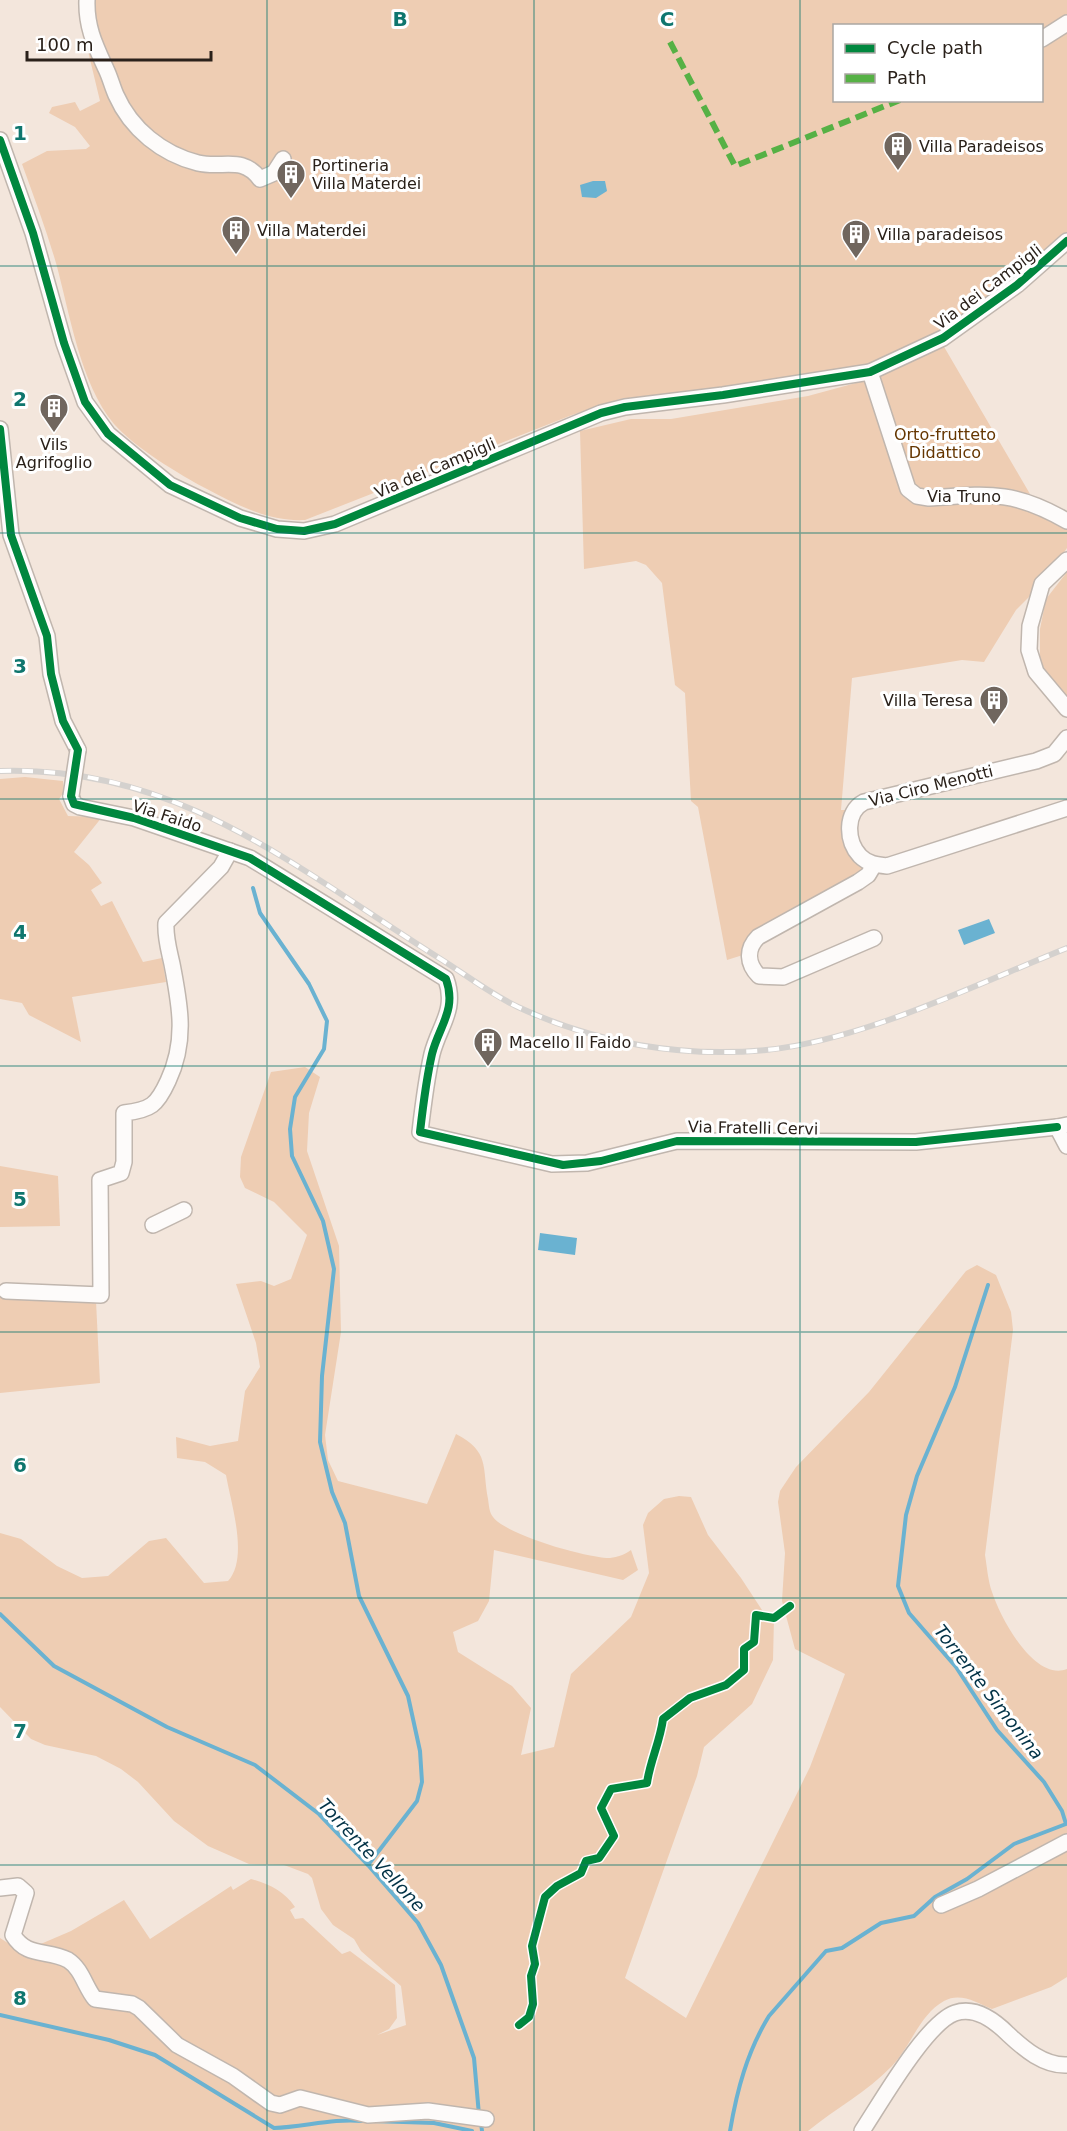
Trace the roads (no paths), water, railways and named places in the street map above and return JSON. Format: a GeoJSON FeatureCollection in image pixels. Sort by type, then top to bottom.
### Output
{"type":"FeatureCollection","features":[{"type":"Feature","properties":{"kind":"street"},"geometry":{"type":"LineString","coordinates":[[87,0],[86,21],[94,47],[125,111],[140,132],[169,152],[199,163],[243,164],[253,170],[260,179],[274,172],[283,159]]}},
{"type":"Feature","properties":{"kind":"street"},"geometry":{"type":"LineString","coordinates":[[1043,38],[1067,23]]}},
{"type":"Feature","properties":{"kind":"street","name":"Via dei Campigli"},"geometry":{"type":"LineString","coordinates":[[0,140],[33,233],[64,343],[85,402],[108,434],[170,485],[240,518],[277,529],[304,531],[335,524],[577,422],[625,407],[723,395],[870,372],[944,338],[1017,285],[1067,241]]}},
{"type":"Feature","properties":{"kind":"street","name":"Via Truno"},"geometry":{"type":"LineString","coordinates":[[870,372],[908,489],[917,496],[929,498],[1008,496],[1044,508],[1067,521]]}},
{"type":"Feature","properties":{"kind":"street","name":"Via Faido"},"geometry":{"type":"LineString","coordinates":[[0,429],[11,535],[47,636],[51,674],[63,721],[78,750],[71,796],[74,804],[134,818],[250,858],[446,979],[451,999],[450,1011],[434,1047],[424,1087],[420,1132]]}},
{"type":"Feature","properties":{"kind":"street"},"geometry":{"type":"LineString","coordinates":[[1067,560],[1042,584],[1030,626],[1029,650],[1036,672],[1067,709]]}},
{"type":"Feature","properties":{"kind":"street","name":"Via Ciro Menotti"},"geometry":{"type":"LineString","coordinates":[[874,865],[861,858],[856,850],[849,823],[850,816],[858,805],[1036,761],[1054,754],[1067,738]]}},
{"type":"Feature","properties":{"kind":"street"},"geometry":{"type":"LineString","coordinates":[[874,938],[783,977],[759,976],[750,963],[750,949],[758,937],[858,882],[868,875],[874,865],[887,866],[1067,808]]}},
{"type":"Feature","properties":{"kind":"street"},"geometry":{"type":"LineString","coordinates":[[6,1291],[101,1294],[100,1180],[121,1173],[124,1162],[124,1113],[145,1110],[161,1097],[175,1067],[179,1047],[182,1025],[166,923],[221,867],[230,851]]}},
{"type":"Feature","properties":{"kind":"street"},"geometry":{"type":"LineString","coordinates":[[1062,1126],[1067,1146]]}},
{"type":"Feature","properties":{"kind":"street","name":"Via Fratelli Cervi"},"geometry":{"type":"LineString","coordinates":[[420,1132],[563,1165],[601,1161],[677,1141],[916,1142],[1062,1126]]}},
{"type":"Feature","properties":{"kind":"street"},"geometry":{"type":"LineString","coordinates":[[153,1225],[184,1210]]}},
{"type":"Feature","properties":{"kind":"street"},"geometry":{"type":"LineString","coordinates":[[941,1905],[978,1889],[1067,1842]]}},
{"type":"Feature","properties":{"kind":"street"},"geometry":{"type":"LineString","coordinates":[[0,1888],[18,1886],[26,1893],[13,1935],[29,1952],[50,1953],[69,1961],[81,1973],[86,1989],[95,1999],[132,2004],[139,2008],[177,2045],[233,2076],[271,2103],[280,2104],[300,2098],[368,2115],[428,2111],[486,2119]]}},
{"type":"Feature","properties":{"kind":"street"},"geometry":{"type":"LineString","coordinates":[[862,2131],[924,2040],[954,2014],[963,2012],[981,2015],[994,2021],[1026,2051],[1058,2065],[1067,2065]]}},
{"type":"Feature","properties":{"kind":"water"},"geometry":{"type":"Polygon","coordinates":[[[593,181],[605,181],[607,191],[596,198],[582,197],[580,185],[593,181]]]}},
{"type":"Feature","properties":{"kind":"water"},"geometry":{"type":"Polygon","coordinates":[[[989,919],[995,933],[964,945],[958,930],[989,919]]]}},
{"type":"Feature","properties":{"kind":"water"},"geometry":{"type":"Polygon","coordinates":[[[540,1233],[577,1238],[575,1255],[538,1250],[540,1233]]]}},
{"type":"Feature","properties":{"kind":"waterway"},"geometry":{"type":"LineString","coordinates":[[253,888],[260,913],[309,984],[327,1021],[324,1049],[295,1097],[290,1129],[292,1156],[323,1221],[334,1269],[322,1376],[320,1442],[332,1492],[345,1523],[359,1596],[408,1696],[420,1751],[422,1782],[417,1801],[368,1865]]}},
{"type":"Feature","properties":{"kind":"waterway","name":"Torrente Simonina"},"geometry":{"type":"LineString","coordinates":[[730,2131],[744,2072],[761,2030],[769,2016],[826,1951],[842,1948],[881,1923],[914,1916],[935,1897],[967,1879],[1014,1844],[1066,1824],[1062,1811],[1044,1782],[997,1730],[956,1667],[909,1613],[898,1586],[906,1515],[917,1476],[955,1387],[988,1285]]}},
{"type":"Feature","properties":{"kind":"waterway","name":"Torrente Vellone"},"geometry":{"type":"LineString","coordinates":[[0,1614],[54,1666],[167,1727],[255,1765],[319,1814],[368,1865],[418,1923],[441,1965],[474,2058],[479,2115]]}},
{"type":"Feature","properties":{"kind":"waterway"},"geometry":{"type":"LineString","coordinates":[[0,2015],[109,2040],[155,2055],[274,2128],[363,2121]]}},
{"type":"Feature","properties":{"kind":"waterway"},"geometry":{"type":"LineString","coordinates":[[373,2121],[434,2123],[472,2131]]}},
{"type":"Feature","properties":{"kind":"waterway","name":"Torrente Vellone"},"geometry":{"type":"LineString","coordinates":[[481,2123],[482,2131]]}},
{"type":"Feature","properties":{"kind":"railway"},"geometry":{"type":"LineString","coordinates":[[0,771],[64,774],[124,785],[180,804],[233,829],[285,858],[508,1002],[547,1020],[577,1030],[639,1045],[702,1052],[766,1050],[803,1045],[918,1009],[1067,948]]}},
{"type":"Feature","properties":{"kind":"place","name":"Villa Paradeisos"},"geometry":{"type":"Point","coordinates":[898,172]}},
{"type":"Feature","properties":{"kind":"place","name":"Portineria Villa Materdei"},"geometry":{"type":"Point","coordinates":[291,200]}},
{"type":"Feature","properties":{"kind":"place","name":"Villa Materdei"},"geometry":{"type":"Point","coordinates":[236,256]}},
{"type":"Feature","properties":{"kind":"place","name":"Villa paradeisos"},"geometry":{"type":"Point","coordinates":[856,260]}},
{"type":"Feature","properties":{"kind":"place","name":"Vils Agrifoglio"},"geometry":{"type":"Point","coordinates":[54,434]}},
{"type":"Feature","properties":{"kind":"place","name":"Villa Teresa"},"geometry":{"type":"Point","coordinates":[994,726]}},
{"type":"Feature","properties":{"kind":"place","name":"Macello Il Faido"},"geometry":{"type":"Point","coordinates":[488,1068]}},
{"type":"Feature","properties":{"kind":"park label","name":"Orto-frutteto Didattico"},"geometry":{"type":"Point","coordinates":[945,443]}}]}
